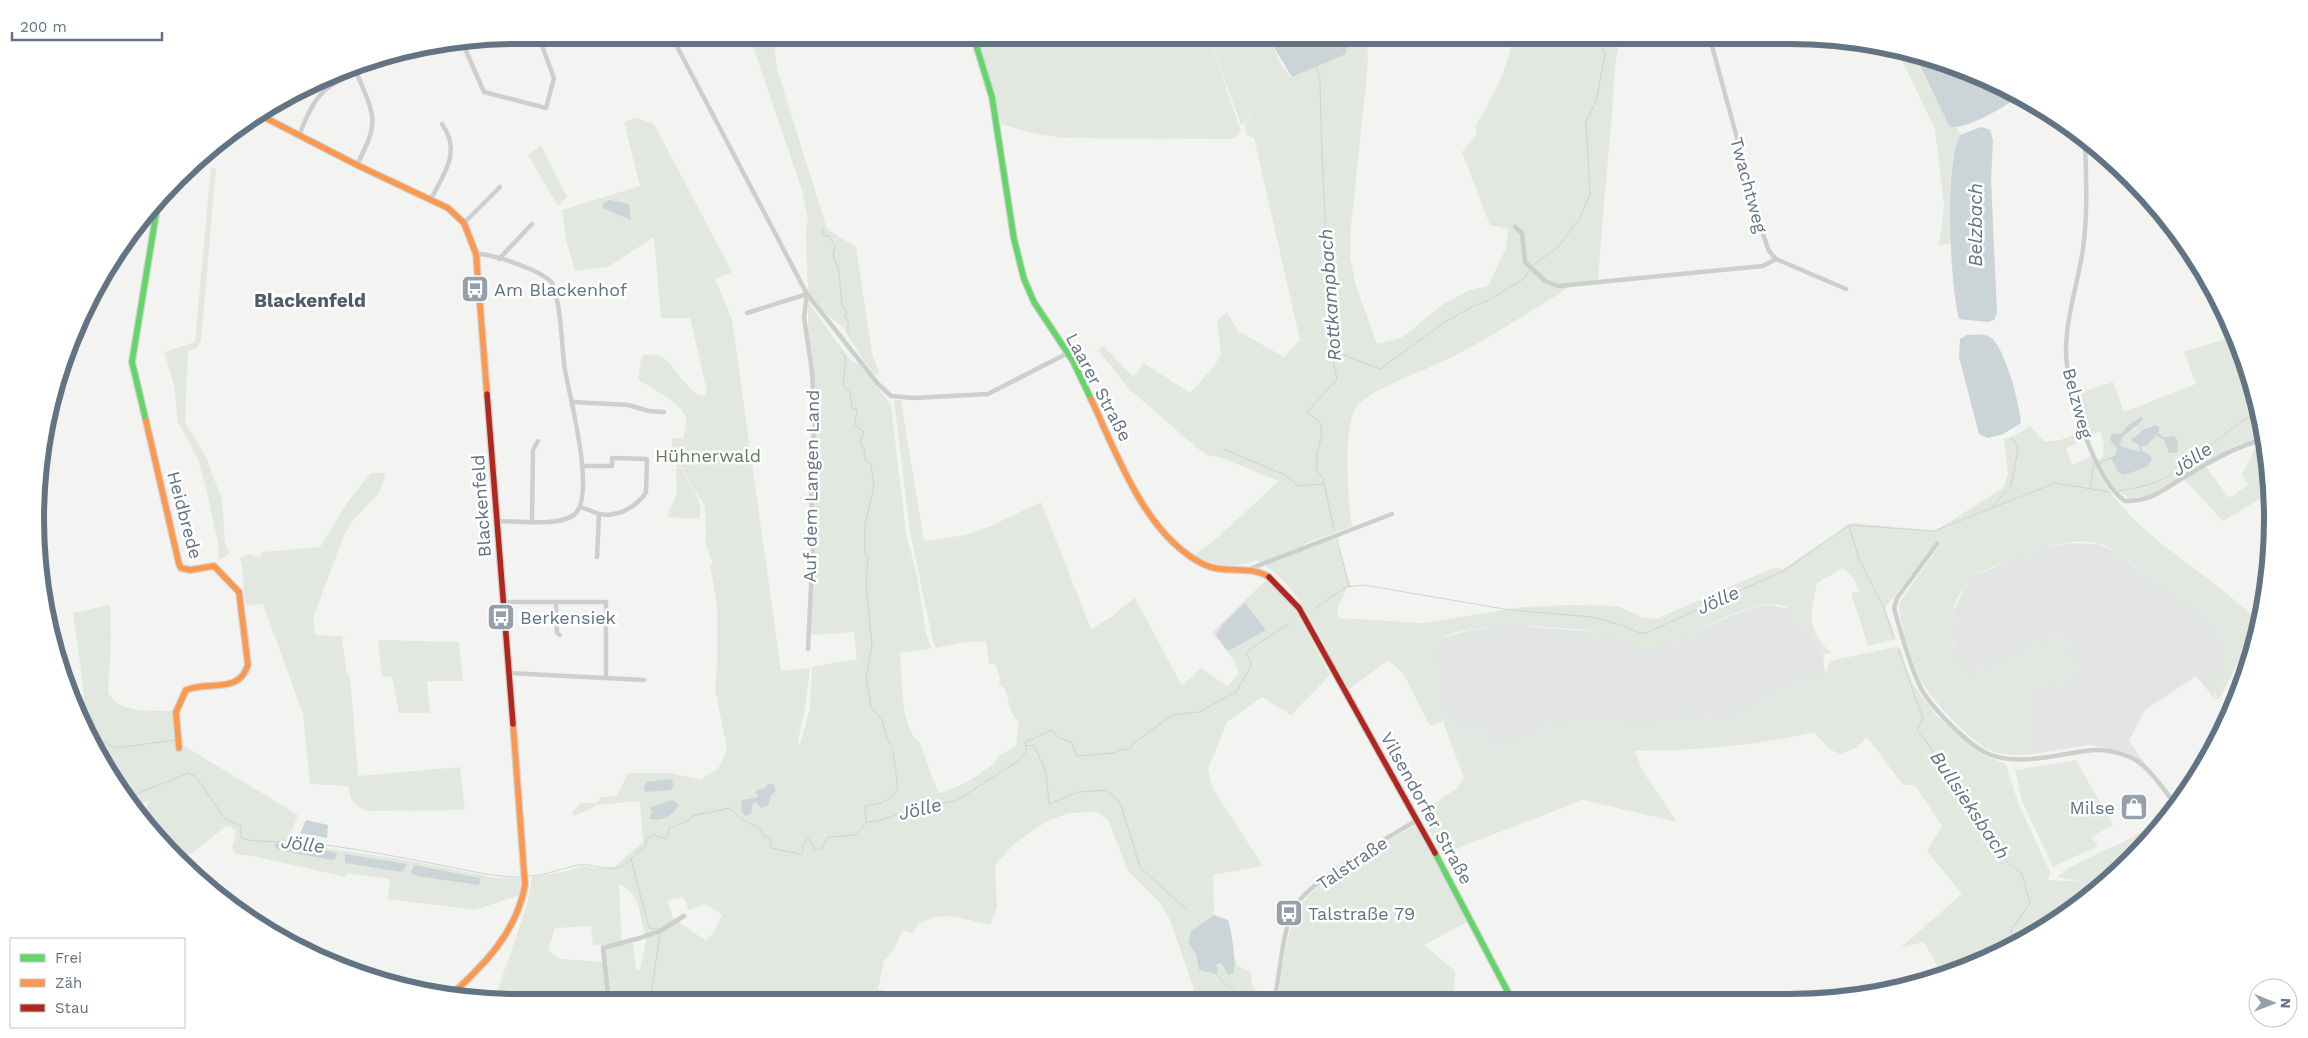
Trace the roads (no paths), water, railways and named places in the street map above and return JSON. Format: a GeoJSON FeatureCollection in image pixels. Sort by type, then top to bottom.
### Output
{"type":"FeatureCollection","features":[{"type":"Feature","properties":{"kind":"street"},"geometry":{"type":"LineString","coordinates":[[464,47],[484,92],[546,108],[554,78],[541,44]]}},
{"type":"Feature","properties":{"kind":"street"},"geometry":{"type":"LineString","coordinates":[[676,44],[807,294],[878,384],[891,396],[914,398],[988,394],[1068,353]]}},
{"type":"Feature","properties":{"kind":"street","name":"Laarer Straße"},"geometry":{"type":"LineString","coordinates":[[976,44],[992,98],[1019,264],[1034,302],[1068,353],[1146,510],[1188,554],[1204,565],[1223,568],[1252,568],[1261,571],[1279,584],[1299,608],[1313,633]]}},
{"type":"Feature","properties":{"kind":"street","name":"Twachtweg"},"geometry":{"type":"LineString","coordinates":[[1711,44],[1764,238],[1769,251],[1776,258]]}},
{"type":"Feature","properties":{"kind":"street"},"geometry":{"type":"LineString","coordinates":[[298,135],[321,94],[332,85],[375,66]]}},
{"type":"Feature","properties":{"kind":"street"},"geometry":{"type":"LineString","coordinates":[[357,74],[372,108],[374,120],[372,134],[357,165]]}},
{"type":"Feature","properties":{"kind":"street","name":"Blackenfeld"},"geometry":{"type":"LineString","coordinates":[[265,118],[357,165],[448,208],[464,223],[476,254],[525,877],[524,896],[520,908],[494,952],[483,966],[457,990]]}},
{"type":"Feature","properties":{"kind":"street"},"geometry":{"type":"LineString","coordinates":[[431,199],[452,153],[452,145],[442,124]]}},
{"type":"Feature","properties":{"kind":"street","name":"Belzweg"},"geometry":{"type":"LineString","coordinates":[[2085,148],[2087,204],[2084,240],[2066,354],[2078,410],[2096,463],[2105,480],[2116,495],[2125,501],[2152,498],[2232,451],[2258,442]]}},
{"type":"Feature","properties":{"kind":"street"},"geometry":{"type":"LineString","coordinates":[[464,223],[500,186]]}},
{"type":"Feature","properties":{"kind":"street","name":"Heidbrede"},"geometry":{"type":"LineString","coordinates":[[156,213],[132,365],[179,564],[181,568],[190,570],[214,566],[238,592],[248,665],[245,676],[238,683],[197,686],[186,690],[176,712],[179,748]]}},
{"type":"Feature","properties":{"kind":"street"},"geometry":{"type":"LineString","coordinates":[[499,258],[532,224]]}},
{"type":"Feature","properties":{"kind":"street"},"geometry":{"type":"LineString","coordinates":[[1515,227],[1522,233],[1525,262],[1545,281],[1558,286],[1763,266],[1776,258],[1846,289]]}},
{"type":"Feature","properties":{"kind":"street"},"geometry":{"type":"LineString","coordinates":[[476,254],[486,254],[499,258],[544,277],[552,284],[583,466],[581,507],[568,520],[497,521]]}},
{"type":"Feature","properties":{"kind":"street"},"geometry":{"type":"LineString","coordinates":[[747,313],[807,294]]}},
{"type":"Feature","properties":{"kind":"street","name":"Auf dem Langen Land"},"geometry":{"type":"LineString","coordinates":[[807,294],[804,316],[812,372],[815,424],[810,466],[813,545],[808,649]]}},
{"type":"Feature","properties":{"kind":"street"},"geometry":{"type":"LineString","coordinates":[[572,402],[628,405],[649,411],[664,412]]}},
{"type":"Feature","properties":{"kind":"street"},"geometry":{"type":"LineString","coordinates":[[532,521],[533,450],[538,441]]}},
{"type":"Feature","properties":{"kind":"street"},"geometry":{"type":"LineString","coordinates":[[581,507],[599,514],[622,512],[643,497],[647,487],[647,459],[612,458],[612,466],[583,466]]}},
{"type":"Feature","properties":{"kind":"street"},"geometry":{"type":"LineString","coordinates":[[597,557],[599,514]]}},
{"type":"Feature","properties":{"kind":"street"},"geometry":{"type":"LineString","coordinates":[[1252,568],[1392,514]]}},
{"type":"Feature","properties":{"kind":"street"},"geometry":{"type":"LineString","coordinates":[[1937,544],[1897,598],[1894,608],[1919,685],[1930,703],[1946,720],[1989,754],[2017,760],[2043,758],[2083,750],[2116,752],[2132,758],[2172,800]]}},
{"type":"Feature","properties":{"kind":"street"},"geometry":{"type":"LineString","coordinates":[[503,602],[606,602],[606,678]]}},
{"type":"Feature","properties":{"kind":"street"},"geometry":{"type":"LineString","coordinates":[[556,602],[558,633],[560,635]]}},
{"type":"Feature","properties":{"kind":"street","name":"Vilsendorfer Straße"},"geometry":{"type":"LineString","coordinates":[[1313,633],[1417,820],[1509,994]]}},
{"type":"Feature","properties":{"kind":"street"},"geometry":{"type":"LineString","coordinates":[[509,674],[644,680]]}},
{"type":"Feature","properties":{"kind":"street","name":"Talstraße"},"geometry":{"type":"LineString","coordinates":[[1275,994],[1290,922],[1295,907],[1302,897],[1326,878],[1417,820]]}},
{"type":"Feature","properties":{"kind":"street"},"geometry":{"type":"LineString","coordinates":[[608,994],[603,948],[660,931],[684,916]]}},
{"type":"Feature","properties":{"kind":"water"},"geometry":{"type":"Polygon","coordinates":[[[1272,44],[1347,44],[1346,54],[1292,77],[1272,44]]]}},
{"type":"Feature","properties":{"kind":"water"},"geometry":{"type":"Polygon","coordinates":[[[1918,62],[1971,80],[2013,100],[1973,122],[1950,127],[1918,62]]]}},
{"type":"Feature","properties":{"kind":"water"},"geometry":{"type":"Polygon","coordinates":[[[1981,127],[1990,130],[1993,140],[1991,179],[1997,313],[1994,320],[1988,322],[1959,319],[1951,253],[1950,197],[1955,150],[1960,135],[1981,127]]]}},
{"type":"Feature","properties":{"kind":"water"},"geometry":{"type":"Polygon","coordinates":[[[609,200],[629,204],[631,220],[603,208],[603,203],[609,200]]]}},
{"type":"Feature","properties":{"kind":"water"},"geometry":{"type":"Polygon","coordinates":[[[1967,335],[1990,337],[1996,343],[2006,364],[2015,391],[2021,423],[2003,434],[1988,438],[1979,434],[1959,357],[1960,339],[1967,335]]]}},
{"type":"Feature","properties":{"kind":"water"},"geometry":{"type":"Polygon","coordinates":[[[2141,417],[2143,418],[2141,422],[2123,437],[2120,446],[2140,452],[2139,445],[2131,440],[2144,429],[2155,425],[2159,427],[2159,433],[2163,437],[2174,436],[2178,441],[2177,453],[2169,453],[2164,440],[2156,436],[2146,446],[2141,446],[2142,451],[2150,455],[2152,459],[2147,467],[2124,475],[2118,472],[2111,458],[2116,454],[2117,448],[2110,438],[2112,434],[2122,433],[2127,426],[2141,417]]]}},
{"type":"Feature","properties":{"kind":"water"},"geometry":{"type":"Polygon","coordinates":[[[1245,603],[1266,630],[1227,650],[1216,635],[1224,623],[1245,603]]]}},
{"type":"Feature","properties":{"kind":"water"},"geometry":{"type":"Polygon","coordinates":[[[671,779],[674,785],[671,790],[645,792],[644,788],[647,782],[671,779]]]}},
{"type":"Feature","properties":{"kind":"water"},"geometry":{"type":"Polygon","coordinates":[[[768,784],[773,784],[776,791],[771,795],[768,805],[761,808],[756,802],[753,803],[751,814],[745,816],[741,810],[742,800],[759,796],[756,794],[757,790],[764,789],[768,784]]]}},
{"type":"Feature","properties":{"kind":"water"},"geometry":{"type":"Polygon","coordinates":[[[673,800],[679,805],[670,815],[658,820],[649,818],[652,812],[650,807],[673,800]]]}},
{"type":"Feature","properties":{"kind":"water"},"geometry":{"type":"Polygon","coordinates":[[[306,820],[328,825],[327,838],[300,833],[306,820]]]}},
{"type":"Feature","properties":{"kind":"water"},"geometry":{"type":"Polygon","coordinates":[[[275,843],[310,847],[337,853],[335,859],[331,860],[280,849],[274,847],[275,843]]]}},
{"type":"Feature","properties":{"kind":"water"},"geometry":{"type":"Polygon","coordinates":[[[345,854],[407,864],[402,872],[345,863],[345,854]]]}},
{"type":"Feature","properties":{"kind":"water"},"geometry":{"type":"Polygon","coordinates":[[[414,865],[480,878],[479,885],[417,876],[411,872],[414,865]]]}},
{"type":"Feature","properties":{"kind":"water"},"geometry":{"type":"Polygon","coordinates":[[[1214,915],[1228,920],[1230,926],[1234,973],[1228,975],[1219,963],[1216,965],[1218,970],[1216,974],[1199,970],[1196,954],[1188,943],[1191,931],[1214,915]]]}},
{"type":"Feature","properties":{"kind":"waterway"},"geometry":{"type":"LineString","coordinates":[[1531,267],[1558,247],[1580,218],[1590,194],[1586,121],[1596,102],[1605,54],[1600,44]]}},
{"type":"Feature","properties":{"kind":"waterway","name":"Rottkampbach"},"geometry":{"type":"LineString","coordinates":[[1316,66],[1320,79],[1321,126]]}},
{"type":"Feature","properties":{"kind":"waterway","name":"Rottkampbach"},"geometry":{"type":"LineString","coordinates":[[1321,129],[1331,350],[1337,379],[1307,412],[1320,422],[1322,434],[1317,454],[1316,469],[1323,478],[1334,530]]}},
{"type":"Feature","properties":{"kind":"waterway"},"geometry":{"type":"LineString","coordinates":[[823,228],[823,235],[829,236],[835,246],[833,255],[839,271],[842,306],[847,313],[845,318],[848,320],[848,333]]}},
{"type":"Feature","properties":{"kind":"waterway"},"geometry":{"type":"LineString","coordinates":[[1331,350],[1380,369],[1445,322],[1473,306],[1487,301],[1525,278],[1530,269]]}},
{"type":"Feature","properties":{"kind":"waterway"},"geometry":{"type":"LineString","coordinates":[[842,351],[841,353],[846,357],[843,386],[850,392],[852,408],[857,409],[855,425],[864,432],[860,442],[864,449],[865,460],[871,465],[874,486],[865,525],[865,553],[868,556],[866,584],[872,646],[866,677],[871,707],[882,720],[888,741],[893,747]]}},
{"type":"Feature","properties":{"kind":"waterway","name":"Jölle"},"geometry":{"type":"LineString","coordinates":[[2118,491],[2151,484],[2169,476],[2253,415]]}},
{"type":"Feature","properties":{"kind":"waterway","name":"Belzbach"},"geometry":{"type":"LineString","coordinates":[[1988,511],[2011,486],[2018,449],[2012,437]]}},
{"type":"Feature","properties":{"kind":"waterway"},"geometry":{"type":"LineString","coordinates":[[1223,449],[1285,475],[1299,486],[1323,484]]}},
{"type":"Feature","properties":{"kind":"waterway"},"geometry":{"type":"LineString","coordinates":[[2099,463],[2111,458]]}},
{"type":"Feature","properties":{"kind":"waterway"},"geometry":{"type":"LineString","coordinates":[[2090,488],[2094,464]]}},
{"type":"Feature","properties":{"kind":"waterway","name":"Jölle"},"geometry":{"type":"LineString","coordinates":[[1314,609],[1346,587],[1364,585],[1510,610],[1592,617],[1621,625],[1640,633],[1646,633],[1783,571],[1849,525],[1934,531],[2055,483],[2110,492]]}},
{"type":"Feature","properties":{"kind":"waterway","name":"Bullsieksbach"},"geometry":{"type":"LineString","coordinates":[[1849,526],[1859,559],[1884,608],[1894,638]]}},
{"type":"Feature","properties":{"kind":"waterway","name":"Rottkampbach"},"geometry":{"type":"LineString","coordinates":[[1337,539],[1349,586]]}},
{"type":"Feature","properties":{"kind":"waterway","name":"Jölle"},"geometry":{"type":"LineString","coordinates":[[530,876],[579,865],[617,868],[628,862],[645,847],[647,839],[653,835],[665,838],[668,836],[669,828],[690,820],[692,816],[730,808],[741,819],[761,829],[763,835],[770,839],[771,848],[800,854],[803,852],[803,845],[808,838],[815,850],[822,849],[828,837],[855,835],[867,822],[878,821],[924,806],[956,801],[1018,761],[1026,752],[1025,742],[1052,730],[1058,737],[1072,743],[1077,756],[1115,753],[1118,750],[1130,749],[1134,743],[1172,715],[1199,712],[1236,692],[1250,668],[1251,662],[1246,653],[1291,623]]}},
{"type":"Feature","properties":{"kind":"waterway","name":"Bullsieksbach"},"geometry":{"type":"LineString","coordinates":[[1898,649],[1923,718],[1917,730],[1928,744]]}},
{"type":"Feature","properties":{"kind":"waterway"},"geometry":{"type":"LineString","coordinates":[[98,739],[116,748],[175,740]]}},
{"type":"Feature","properties":{"kind":"waterway","name":"Bullsieksbach"},"geometry":{"type":"LineString","coordinates":[[1928,744],[1965,797],[1974,819],[2008,863],[2022,874],[2030,903],[2011,930],[2012,938]]}},
{"type":"Feature","properties":{"kind":"waterway"},"geometry":{"type":"LineString","coordinates":[[1026,746],[1034,745],[1046,772],[1049,804],[1078,792],[1107,790],[1117,799],[1122,808],[1140,867],[1188,911]]}},
{"type":"Feature","properties":{"kind":"waterway"},"geometry":{"type":"LineString","coordinates":[[866,821],[865,806],[881,803],[890,798],[898,788],[893,751]]}},
{"type":"Feature","properties":{"kind":"waterway","name":"Jölle"},"geometry":{"type":"LineString","coordinates":[[133,795],[189,773],[196,777],[225,819],[241,826],[241,838],[255,841],[301,842],[336,846],[489,875],[519,877]]}},
{"type":"Feature","properties":{"kind":"waterway"},"geometry":{"type":"LineString","coordinates":[[631,859],[649,928],[659,929]]}},
{"type":"Feature","properties":{"kind":"waterway"},"geometry":{"type":"LineString","coordinates":[[651,994],[660,934]]}},
{"type":"Feature","properties":{"kind":"waterway"},"geometry":{"type":"LineString","coordinates":[[1216,973],[1224,983],[1238,994]]}},
{"type":"Feature","properties":{"kind":"place","name":"Am Blackenhof"},"geometry":{"type":"Point","coordinates":[475,289]}},
{"type":"Feature","properties":{"kind":"place","name":"Berkensiek"},"geometry":{"type":"Point","coordinates":[501,617]}},
{"type":"Feature","properties":{"kind":"place","name":"Milse"},"geometry":{"type":"Point","coordinates":[2134,807]}},
{"type":"Feature","properties":{"kind":"place","name":"Talstraße 79"},"geometry":{"type":"Point","coordinates":[1289,913]}},
{"type":"Feature","properties":{"kind":"district","name":"Blackenfeld"},"geometry":{"type":"Point","coordinates":[310,300]}},
{"type":"Feature","properties":{"kind":"park label","name":"Hühnerwald"},"geometry":{"type":"Point","coordinates":[708,455]}}]}
